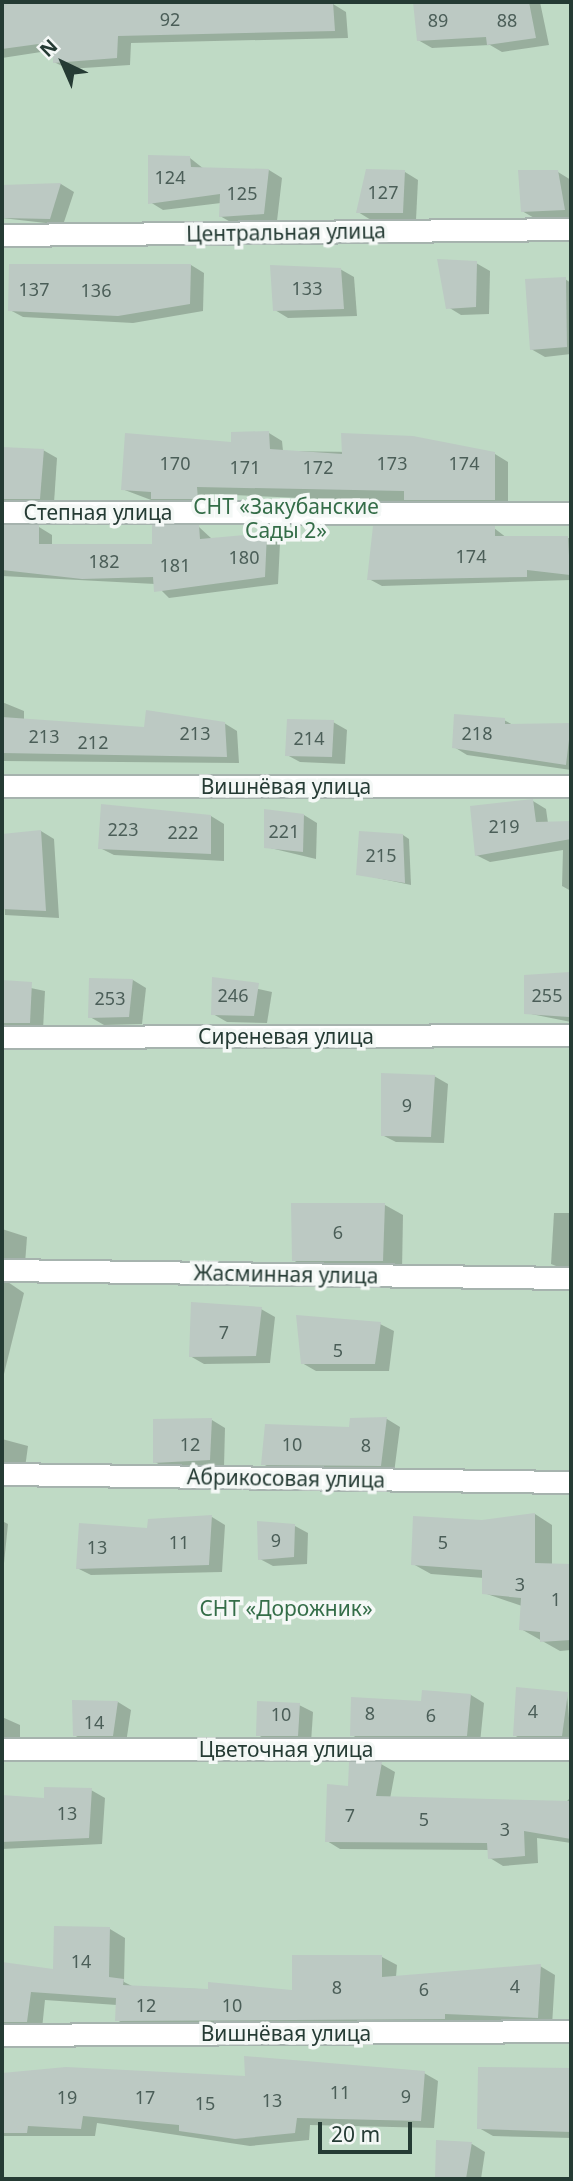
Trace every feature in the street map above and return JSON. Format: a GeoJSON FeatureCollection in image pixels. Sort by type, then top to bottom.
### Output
{"type":"FeatureCollection","features":[{"type":"Feature","properties":{"kind":"street","name":"Центральная улица"},"geometry":{"type":"LineString","coordinates":[[2,235],[571,229]]}},
{"type":"Feature","properties":{"kind":"street","name":"Степная улица"},"geometry":{"type":"LineString","coordinates":[[2,512],[571,513]]}},
{"type":"Feature","properties":{"kind":"street","name":"Вишнёвая улица"},"geometry":{"type":"LineString","coordinates":[[2,786],[571,786]]}},
{"type":"Feature","properties":{"kind":"street","name":"Сиреневая улица"},"geometry":{"type":"LineString","coordinates":[[2,1037],[571,1035]]}},
{"type":"Feature","properties":{"kind":"street","name":"Жасминная улица"},"geometry":{"type":"LineString","coordinates":[[2,1270],[571,1278]]}},
{"type":"Feature","properties":{"kind":"street","name":"Абрикосовая улица"},"geometry":{"type":"LineString","coordinates":[[2,1474],[571,1482]]}},
{"type":"Feature","properties":{"kind":"street","name":"Цветочная улица"},"geometry":{"type":"LineString","coordinates":[[2,1749],[571,1749]]}},
{"type":"Feature","properties":{"kind":"street","name":"Вишнёвая улица"},"geometry":{"type":"LineString","coordinates":[[2,2035],[571,2031]]}},
{"type":"Feature","properties":{"kind":"green space"},"geometry":{"type":"Polygon","coordinates":[[[2,2],[571,2],[571,2179],[2,2179],[2,2]]]}},
{"type":"Feature","properties":{"kind":"building"},"geometry":{"type":"Polygon","coordinates":[[[2,2],[333,2],[335,31],[118,36],[117,58],[53,63],[53,42],[2,49],[2,2]]]}},
{"type":"Feature","properties":{"kind":"building"},"geometry":{"type":"Polygon","coordinates":[[[413,2],[529,2],[536,38],[487,45],[486,37],[417,41],[413,2]]]}},
{"type":"Feature","properties":{"kind":"building"},"geometry":{"type":"Polygon","coordinates":[[[148,155],[190,156],[191,167],[269,169],[264,214],[219,217],[220,194],[148,204],[148,155]]]}},
{"type":"Feature","properties":{"kind":"building"},"geometry":{"type":"Polygon","coordinates":[[[366,169],[405,170],[403,213],[356,213],[366,169]]]}},
{"type":"Feature","properties":{"kind":"building"},"geometry":{"type":"Polygon","coordinates":[[[518,170],[558,170],[565,210],[521,212],[518,170]]]}},
{"type":"Feature","properties":{"kind":"building"},"geometry":{"type":"Polygon","coordinates":[[[61,183],[50,219],[2,218],[2,185],[61,183]]]}},
{"type":"Feature","properties":{"kind":"building"},"geometry":{"type":"Polygon","coordinates":[[[437,259],[477,261],[476,307],[446,309],[437,259]]]}},
{"type":"Feature","properties":{"kind":"building"},"geometry":{"type":"Polygon","coordinates":[[[9,264],[191,264],[190,304],[118,316],[8,311],[9,264]]]}},
{"type":"Feature","properties":{"kind":"building"},"geometry":{"type":"Polygon","coordinates":[[[270,265],[341,268],[344,309],[273,311],[270,265]]]}},
{"type":"Feature","properties":{"kind":"building"},"geometry":{"type":"Polygon","coordinates":[[[566,277],[567,347],[530,350],[525,279],[566,277]]]}},
{"type":"Feature","properties":{"kind":"building"},"geometry":{"type":"Polygon","coordinates":[[[269,431],[270,449],[342,454],[341,433],[413,436],[495,452],[495,500],[404,500],[404,491],[197,487],[198,499],[151,499],[151,492],[121,490],[125,433],[231,442],[231,432],[269,431]]]}},
{"type":"Feature","properties":{"kind":"building"},"geometry":{"type":"Polygon","coordinates":[[[2,447],[44,449],[40,499],[2,499],[2,447]]]}},
{"type":"Feature","properties":{"kind":"building"},"geometry":{"type":"Polygon","coordinates":[[[2,525],[39,525],[39,544],[152,544],[152,525],[199,525],[200,539],[267,533],[265,577],[154,592],[153,577],[82,579],[2,570],[2,525]]]}},
{"type":"Feature","properties":{"kind":"building"},"geometry":{"type":"Polygon","coordinates":[[[373,526],[495,526],[495,536],[568,536],[570,575],[527,570],[527,577],[367,580],[373,526]]]}},
{"type":"Feature","properties":{"kind":"building"},"geometry":{"type":"Polygon","coordinates":[[[146,710],[225,722],[227,757],[2,753],[2,717],[144,727],[146,710]]]}},
{"type":"Feature","properties":{"kind":"building"},"geometry":{"type":"Polygon","coordinates":[[[454,714],[505,718],[505,724],[571,723],[566,765],[452,748],[454,714]]]}},
{"type":"Feature","properties":{"kind":"building"},"geometry":{"type":"Polygon","coordinates":[[[287,719],[334,720],[332,757],[285,756],[287,719]]]}},
{"type":"Feature","properties":{"kind":"building"},"geometry":{"type":"Polygon","coordinates":[[[533,799],[536,822],[571,821],[571,839],[475,856],[470,806],[533,799]]]}},
{"type":"Feature","properties":{"kind":"building"},"geometry":{"type":"Polygon","coordinates":[[[101,804],[211,815],[211,854],[98,849],[101,804]]]}},
{"type":"Feature","properties":{"kind":"building"},"geometry":{"type":"Polygon","coordinates":[[[264,809],[304,814],[303,852],[264,848],[264,809]]]}},
{"type":"Feature","properties":{"kind":"building"},"geometry":{"type":"Polygon","coordinates":[[[41,830],[46,911],[2,909],[2,834],[41,830]]]}},
{"type":"Feature","properties":{"kind":"building"},"geometry":{"type":"Polygon","coordinates":[[[359,831],[403,834],[405,883],[356,875],[359,831]]]}},
{"type":"Feature","properties":{"kind":"building"},"geometry":{"type":"Polygon","coordinates":[[[570,972],[569,1017],[524,1014],[524,975],[570,972]]]}},
{"type":"Feature","properties":{"kind":"building"},"geometry":{"type":"Polygon","coordinates":[[[212,977],[259,983],[254,1016],[211,1015],[212,977]]]}},
{"type":"Feature","properties":{"kind":"building"},"geometry":{"type":"Polygon","coordinates":[[[89,978],[133,979],[129,1017],[88,1018],[89,978]]]}},
{"type":"Feature","properties":{"kind":"building"},"geometry":{"type":"Polygon","coordinates":[[[2,980],[32,982],[30,1023],[2,1023],[2,980]]]}},
{"type":"Feature","properties":{"kind":"building"},"geometry":{"type":"Polygon","coordinates":[[[381,1073],[435,1075],[431,1137],[381,1136],[381,1073]]]}},
{"type":"Feature","properties":{"kind":"building"},"geometry":{"type":"Polygon","coordinates":[[[291,1203],[385,1203],[383,1261],[292,1261],[291,1203]]]}},
{"type":"Feature","properties":{"kind":"building"},"geometry":{"type":"Polygon","coordinates":[[[191,1302],[262,1307],[256,1356],[189,1357],[191,1302]]]}},
{"type":"Feature","properties":{"kind":"building"},"geometry":{"type":"Polygon","coordinates":[[[296,1315],[381,1322],[375,1364],[301,1364],[296,1315]]]}},
{"type":"Feature","properties":{"kind":"building"},"geometry":{"type":"Polygon","coordinates":[[[387,1417],[381,1466],[261,1465],[265,1424],[349,1427],[350,1418],[387,1417]]]}},
{"type":"Feature","properties":{"kind":"building"},"geometry":{"type":"Polygon","coordinates":[[[212,1418],[210,1460],[153,1463],[153,1419],[212,1418]]]}},
{"type":"Feature","properties":{"kind":"building"},"geometry":{"type":"Polygon","coordinates":[[[535,1513],[535,1563],[571,1564],[571,1640],[540,1642],[540,1632],[519,1630],[521,1598],[482,1594],[482,1570],[411,1565],[413,1516],[482,1520],[535,1513]]]}},
{"type":"Feature","properties":{"kind":"building"},"geometry":{"type":"Polygon","coordinates":[[[212,1515],[209,1565],[76,1569],[79,1523],[147,1528],[148,1519],[212,1515]]]}},
{"type":"Feature","properties":{"kind":"building"},"geometry":{"type":"Polygon","coordinates":[[[257,1521],[295,1524],[294,1557],[258,1560],[257,1521]]]}},
{"type":"Feature","properties":{"kind":"building"},"geometry":{"type":"Polygon","coordinates":[[[516,1687],[568,1692],[562,1736],[513,1736],[516,1687]]]}},
{"type":"Feature","properties":{"kind":"building"},"geometry":{"type":"Polygon","coordinates":[[[422,1690],[471,1694],[467,1736],[350,1736],[351,1697],[421,1701],[422,1690]]]}},
{"type":"Feature","properties":{"kind":"building"},"geometry":{"type":"Polygon","coordinates":[[[72,1700],[118,1701],[113,1736],[73,1736],[72,1700]]]}},
{"type":"Feature","properties":{"kind":"building"},"geometry":{"type":"Polygon","coordinates":[[[257,1701],[300,1703],[298,1736],[256,1736],[257,1701]]]}},
{"type":"Feature","properties":{"kind":"building"},"geometry":{"type":"Polygon","coordinates":[[[349,1762],[382,1762],[376,1796],[571,1801],[571,1839],[524,1831],[525,1856],[488,1859],[487,1843],[325,1842],[327,1784],[348,1786],[349,1762]]]}},
{"type":"Feature","properties":{"kind":"building"},"geometry":{"type":"Polygon","coordinates":[[[44,1787],[92,1788],[89,1838],[2,1842],[2,1795],[44,1798],[44,1787]]]}},
{"type":"Feature","properties":{"kind":"building"},"geometry":{"type":"Polygon","coordinates":[[[54,1926],[110,1927],[109,1977],[124,1979],[123,1985],[208,1989],[208,1982],[292,1990],[292,1955],[382,1955],[382,1977],[541,1964],[538,2018],[445,2014],[445,2019],[115,2021],[116,1998],[31,1992],[27,2022],[2,2022],[2,1962],[53,1969],[54,1926]]]}},
{"type":"Feature","properties":{"kind":"building"},"geometry":{"type":"Polygon","coordinates":[[[244,2056],[425,2071],[421,2121],[297,2118],[295,2133],[235,2139],[179,2131],[179,2125],[83,2116],[81,2129],[28,2126],[27,2133],[2,2133],[2,2073],[66,2067],[245,2076],[244,2056]]]}},
{"type":"Feature","properties":{"kind":"building"},"geometry":{"type":"Polygon","coordinates":[[[478,2067],[571,2068],[571,2132],[477,2129],[478,2067]]]}},
{"type":"Feature","properties":{"kind":"building"},"geometry":{"type":"Polygon","coordinates":[[[436,2140],[472,2142],[466,2179],[435,2179],[436,2140]]]}},
{"type":"Feature","properties":{"kind":"park label","name":"СНТ «Закубанские Сады 2»"},"geometry":{"type":"Point","coordinates":[286,518]}},
{"type":"Feature","properties":{"kind":"park label","name":"СНТ «Дорожник»"},"geometry":{"type":"Point","coordinates":[286,1608]}}]}
